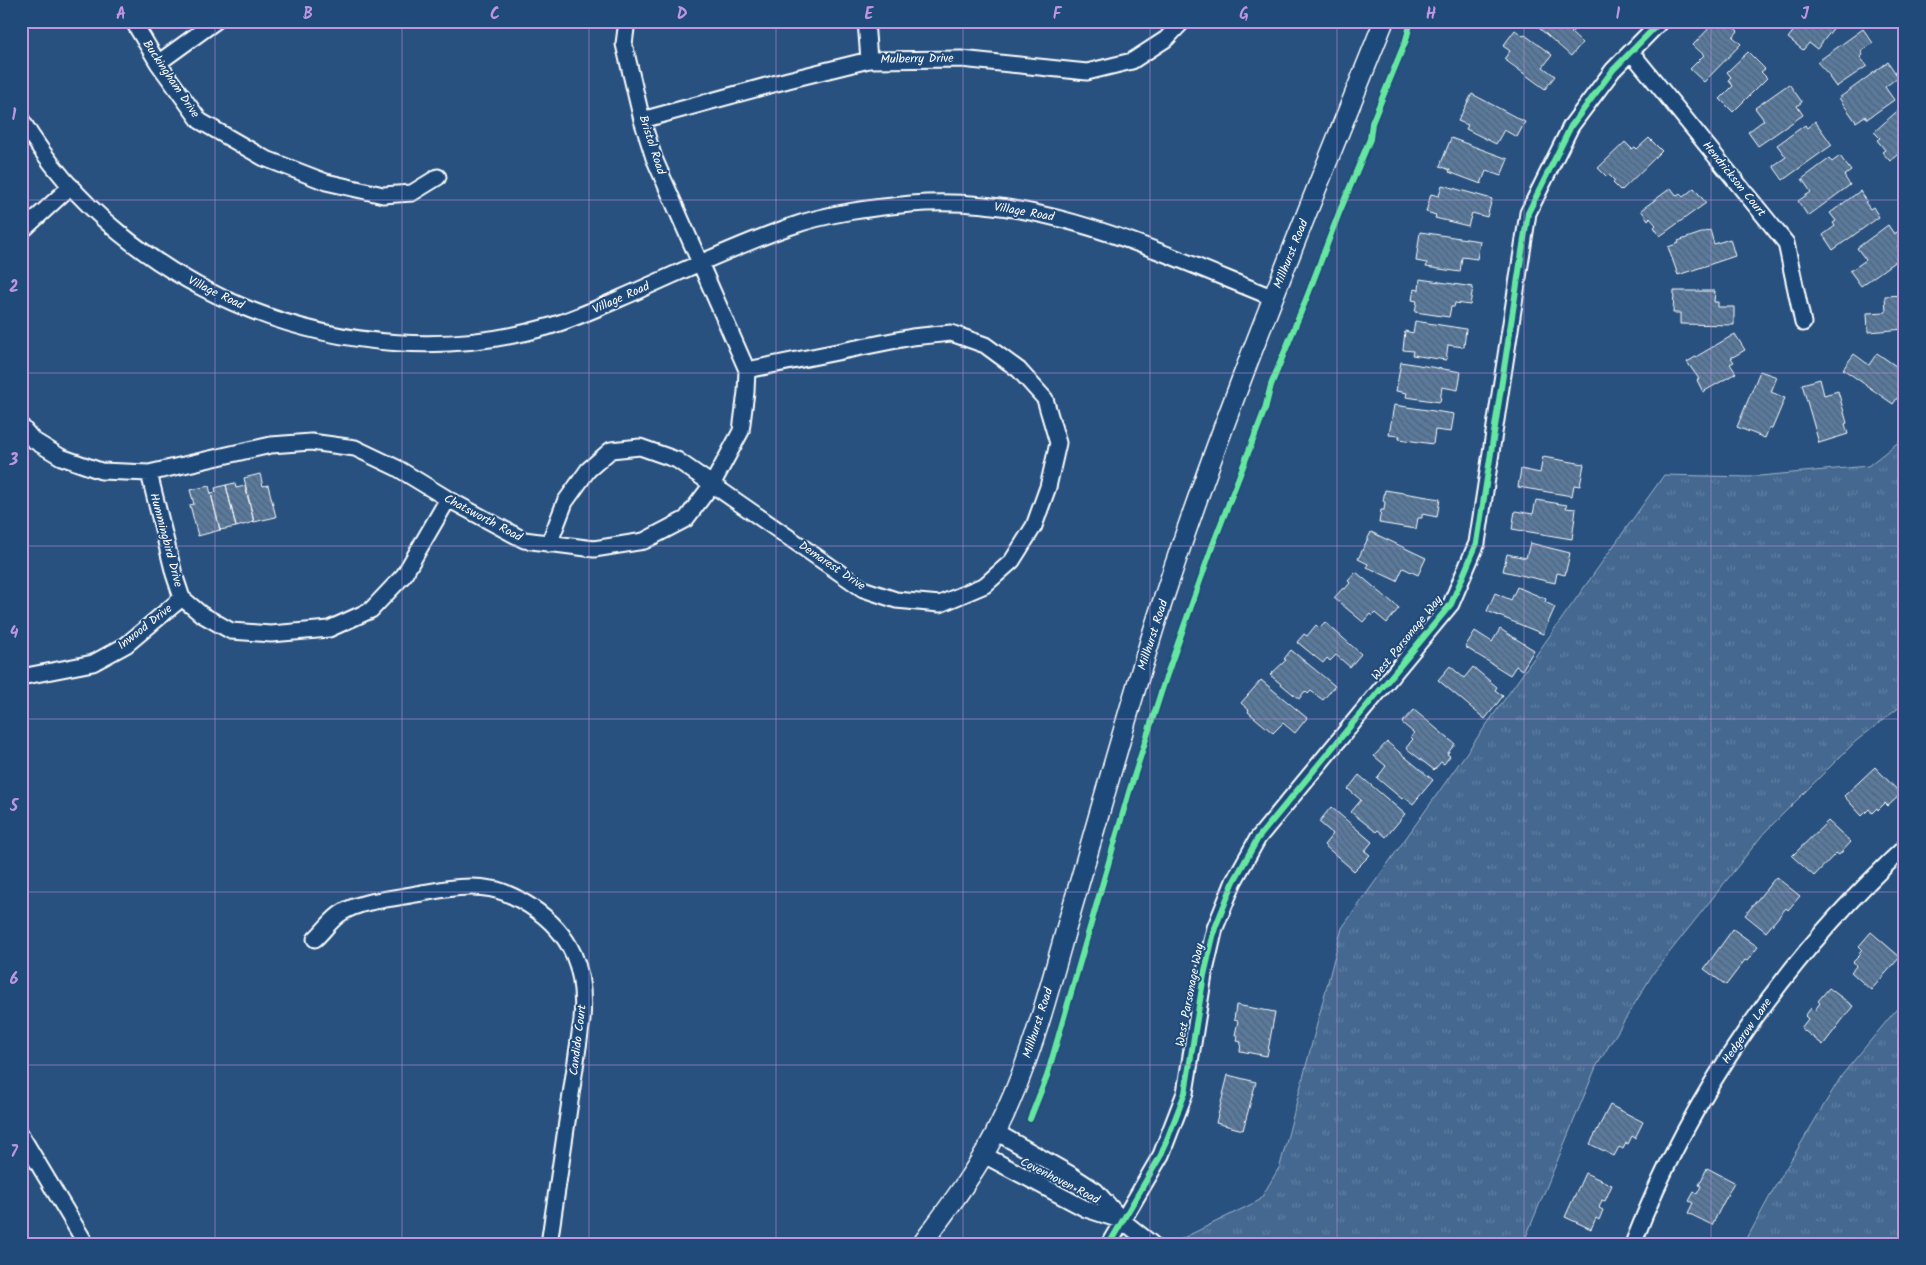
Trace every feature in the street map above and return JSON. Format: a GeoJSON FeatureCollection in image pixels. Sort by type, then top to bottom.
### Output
{"type":"FeatureCollection","features":[{"type":"Feature","properties":{"kind":"street","name":"Buckingham Drive"},"geometry":{"type":"LineString","coordinates":[[133,21],[158,62],[200,121],[264,158],[326,182],[383,196],[412,193],[438,177]]}},
{"type":"Feature","properties":{"kind":"street"},"geometry":{"type":"LineString","coordinates":[[158,62],[216,21]]}},
{"type":"Feature","properties":{"kind":"street","name":"Bristol Road"},"geometry":{"type":"LineString","coordinates":[[627,21],[624,44],[642,120],[654,158],[699,264]]}},
{"type":"Feature","properties":{"kind":"street"},"geometry":{"type":"LineString","coordinates":[[866,21],[869,60]]}},
{"type":"Feature","properties":{"kind":"street","name":"Mulberry Drive"},"geometry":{"type":"LineString","coordinates":[[642,120],[869,60],[961,59],[1087,72],[1132,61],[1166,39],[1183,21]]}},
{"type":"Feature","properties":{"kind":"street","name":"Millhurst Road"},"geometry":{"type":"LineString","coordinates":[[922,1244],[984,1155],[1019,1082],[1049,990],[1114,759],[1156,623],[1201,490],[1274,298],[1384,21]]}},
{"type":"Feature","properties":{"kind":"street","name":"West Parsonage Way"},"geometry":{"type":"LineString","coordinates":[[1109,1244],[1161,1155],[1184,1093],[1204,975],[1215,928],[1234,881],[1258,838],[1450,604],[1477,543],[1528,213],[1571,126],[1613,70],[1661,21]]}},
{"type":"Feature","properties":{"kind":"street","name":"Hendrickson Court"},"geometry":{"type":"LineString","coordinates":[[1631,52],[1786,243],[1803,324]]}},
{"type":"Feature","properties":{"kind":"street","name":"Village Road"},"geometry":{"type":"LineString","coordinates":[[21,119],[50,162],[98,215],[132,244],[169,270],[212,294],[290,324],[333,334],[379,341],[425,344],[462,342],[545,327],[584,315],[790,226],[829,216],[915,204],[955,203],[995,206],[1037,213],[1081,224],[1125,239],[1274,298]]}},
{"type":"Feature","properties":{"kind":"street"},"geometry":{"type":"LineString","coordinates":[[21,232],[71,186]]}},
{"type":"Feature","properties":{"kind":"street","name":"Chatsworth Road"},"geometry":{"type":"LineString","coordinates":[[21,426],[33,440],[61,457],[101,471],[149,473],[271,444],[311,442],[355,448],[397,468],[448,499],[524,540],[594,549],[644,541],[686,519],[712,483],[740,431],[746,392],[747,370],[699,264]]}},
{"type":"Feature","properties":{"kind":"street","name":"Demarest Drive"},"geometry":{"type":"LineString","coordinates":[[549,544],[565,502],[588,470],[611,450],[640,447],[678,460],[863,589],[896,600],[940,604],[985,585],[1012,561],[1034,526],[1048,488],[1058,443],[1045,399],[1019,370],[985,345],[951,333],[912,336],[747,370]]}},
{"type":"Feature","properties":{"kind":"street","name":"Hummingbird Drive"},"geometry":{"type":"LineString","coordinates":[[149,473],[174,574],[182,598],[201,614],[231,631],[271,634],[329,629],[370,610],[404,575],[448,499]]}},
{"type":"Feature","properties":{"kind":"street","name":"Inwood Drive"},"geometry":{"type":"LineString","coordinates":[[21,677],[93,663],[126,645],[182,598]]}},
{"type":"Feature","properties":{"kind":"street","name":"Hedgerow Lane"},"geometry":{"type":"LineString","coordinates":[[1633,1244],[1650,1199],[1704,1093],[1768,1000],[1823,930],[1872,878],[1905,847]]}},
{"type":"Feature","properties":{"kind":"street","name":"Candido Court"},"geometry":{"type":"LineString","coordinates":[[315,939],[341,913],[359,905],[470,886],[494,889],[521,900],[556,926],[571,947],[580,975],[583,997],[582,1020],[549,1244]]}},
{"type":"Feature","properties":{"kind":"street","name":"Covenhoven Road"},"geometry":{"type":"LineString","coordinates":[[996,1132],[1096,1191],[1123,1221],[1152,1244]]}},
{"type":"Feature","properties":{"kind":"street"},"geometry":{"type":"LineString","coordinates":[[21,1135],[86,1244]]}},
{"type":"Feature","properties":{"kind":"street","name":"Covenhoven Road"},"geometry":{"type":"LineString","coordinates":[[984,1155],[1086,1209],[1123,1221]]}},
{"type":"Feature","properties":{"kind":"green space"},"geometry":{"type":"Polygon","coordinates":[[[1905,437],[1905,703],[1856,741],[1764,833],[1654,972],[1596,1067],[1523,1244],[1171,1244],[1260,1200],[1280,1166],[1342,928],[1664,475],[1749,477],[1868,466],[1905,437]]]}},
{"type":"Feature","properties":{"kind":"green space"},"geometry":{"type":"Polygon","coordinates":[[[1905,999],[1905,1244],[1744,1244],[1776,1185],[1842,1075],[1905,999]]]}},
{"type":"Feature","properties":{"kind":"building"},"geometry":{"type":"Polygon","coordinates":[[[1531,21],[1577,21],[1572,27],[1575,29],[1571,33],[1582,43],[1571,56],[1531,21]]]}},
{"type":"Feature","properties":{"kind":"building"},"geometry":{"type":"Polygon","coordinates":[[[1716,21],[1730,23],[1738,31],[1733,37],[1741,44],[1704,82],[1690,69],[1704,55],[1693,45],[1716,21]]]}},
{"type":"Feature","properties":{"kind":"building"},"geometry":{"type":"Polygon","coordinates":[[[1797,21],[1839,21],[1817,49],[1809,43],[1803,50],[1788,38],[1795,29],[1792,27],[1797,21]]]}},
{"type":"Feature","properties":{"kind":"building"},"geometry":{"type":"Polygon","coordinates":[[[1863,29],[1873,43],[1861,51],[1863,55],[1860,57],[1867,66],[1836,87],[1830,76],[1817,62],[1863,29]]]}},
{"type":"Feature","properties":{"kind":"building"},"geometry":{"type":"Polygon","coordinates":[[[1515,30],[1552,55],[1543,67],[1555,76],[1545,89],[1504,59],[1510,51],[1503,46],[1515,30]]]}},
{"type":"Feature","properties":{"kind":"building"},"geometry":{"type":"Polygon","coordinates":[[[1748,52],[1765,69],[1761,72],[1767,78],[1733,112],[1720,99],[1733,86],[1728,80],[1731,77],[1727,72],[1748,52]]]}},
{"type":"Feature","properties":{"kind":"building"},"geometry":{"type":"Polygon","coordinates":[[[1888,62],[1898,77],[1885,87],[1894,100],[1867,119],[1865,116],[1856,122],[1839,98],[1888,62]]]}},
{"type":"Feature","properties":{"kind":"building"},"geometry":{"type":"Polygon","coordinates":[[[1789,84],[1802,102],[1797,106],[1803,115],[1758,146],[1748,132],[1764,120],[1755,108],[1789,84]]]}},
{"type":"Feature","properties":{"kind":"building"},"geometry":{"type":"Polygon","coordinates":[[[1472,94],[1525,122],[1517,137],[1504,130],[1496,144],[1466,129],[1468,125],[1458,121],[1472,94]]]}},
{"type":"Feature","properties":{"kind":"building"},"geometry":{"type":"Polygon","coordinates":[[[1905,104],[1905,148],[1890,161],[1882,152],[1885,150],[1877,140],[1880,138],[1874,132],[1905,104]]]}},
{"type":"Feature","properties":{"kind":"building"},"geometry":{"type":"Polygon","coordinates":[[[1815,121],[1832,145],[1783,180],[1773,166],[1786,157],[1777,145],[1805,125],[1807,128],[1815,121]]]}},
{"type":"Feature","properties":{"kind":"building"},"geometry":{"type":"Polygon","coordinates":[[[1451,138],[1508,159],[1501,176],[1486,171],[1481,184],[1449,172],[1450,170],[1440,166],[1451,138]]]}},
{"type":"Feature","properties":{"kind":"building"},"geometry":{"type":"Polygon","coordinates":[[[1649,138],[1662,151],[1621,191],[1613,183],[1615,181],[1609,175],[1607,177],[1598,168],[1625,142],[1632,149],[1635,147],[1637,149],[1649,138]]]}},
{"type":"Feature","properties":{"kind":"building"},"geometry":{"type":"Polygon","coordinates":[[[1840,156],[1851,171],[1844,176],[1850,185],[1808,216],[1798,201],[1811,192],[1802,179],[1829,159],[1832,162],[1840,156]]]}},
{"type":"Feature","properties":{"kind":"building"},"geometry":{"type":"Polygon","coordinates":[[[1442,185],[1492,199],[1487,217],[1472,213],[1468,226],[1435,218],[1436,215],[1426,212],[1431,194],[1439,196],[1442,185]]]}},
{"type":"Feature","properties":{"kind":"building"},"geometry":{"type":"Polygon","coordinates":[[[1671,188],[1677,196],[1680,194],[1683,197],[1694,188],[1706,203],[1660,236],[1654,227],[1656,225],[1650,218],[1648,220],[1641,210],[1671,188]]]}},
{"type":"Feature","properties":{"kind":"building"},"geometry":{"type":"Polygon","coordinates":[[[1860,191],[1870,209],[1873,207],[1879,217],[1833,250],[1823,235],[1835,226],[1833,223],[1836,221],[1830,213],[1860,191]]]}},
{"type":"Feature","properties":{"kind":"building"},"geometry":{"type":"Polygon","coordinates":[[[1888,225],[1894,234],[1897,232],[1904,242],[1897,246],[1904,255],[1861,286],[1850,271],[1866,260],[1857,248],[1888,225]]]}},
{"type":"Feature","properties":{"kind":"building"},"geometry":{"type":"Polygon","coordinates":[[[1710,230],[1714,244],[1730,239],[1735,256],[1678,275],[1668,247],[1679,243],[1678,241],[1710,230]]]}},
{"type":"Feature","properties":{"kind":"building"},"geometry":{"type":"Polygon","coordinates":[[[1420,232],[1480,241],[1477,259],[1462,257],[1460,272],[1426,267],[1427,263],[1416,261],[1420,232]]]}},
{"type":"Feature","properties":{"kind":"building"},"geometry":{"type":"Polygon","coordinates":[[[1420,279],[1473,287],[1470,305],[1455,303],[1454,307],[1451,307],[1449,317],[1415,312],[1417,301],[1412,300],[1414,289],[1419,290],[1420,279]]]}},
{"type":"Feature","properties":{"kind":"building"},"geometry":{"type":"Polygon","coordinates":[[[1674,291],[1715,291],[1714,302],[1718,302],[1718,307],[1734,307],[1734,325],[1680,324],[1680,313],[1673,313],[1674,291]]]}},
{"type":"Feature","properties":{"kind":"building"},"geometry":{"type":"Polygon","coordinates":[[[1905,295],[1905,329],[1868,332],[1867,313],[1886,312],[1885,296],[1905,295]]]}},
{"type":"Feature","properties":{"kind":"building"},"geometry":{"type":"Polygon","coordinates":[[[1415,321],[1466,329],[1464,347],[1448,345],[1446,360],[1412,355],[1413,351],[1403,350],[1405,331],[1413,333],[1415,321]]]}},
{"type":"Feature","properties":{"kind":"building"},"geometry":{"type":"Polygon","coordinates":[[[1735,334],[1745,350],[1731,358],[1734,362],[1730,364],[1736,373],[1703,392],[1697,380],[1699,379],[1687,362],[1735,334]]]}},
{"type":"Feature","properties":{"kind":"building"},"geometry":{"type":"Polygon","coordinates":[[[1877,353],[1903,371],[1901,374],[1905,376],[1905,387],[1893,404],[1843,369],[1854,354],[1869,365],[1877,353]]]}},
{"type":"Feature","properties":{"kind":"building"},"geometry":{"type":"Polygon","coordinates":[[[1401,362],[1461,372],[1458,390],[1442,387],[1440,402],[1406,397],[1407,393],[1396,391],[1401,362]]]}},
{"type":"Feature","properties":{"kind":"building"},"geometry":{"type":"Polygon","coordinates":[[[1760,371],[1777,377],[1771,392],[1785,398],[1772,429],[1769,428],[1765,438],[1737,427],[1760,371]]]}},
{"type":"Feature","properties":{"kind":"building"},"geometry":{"type":"Polygon","coordinates":[[[1820,379],[1824,395],[1838,391],[1847,423],[1845,424],[1848,434],[1819,443],[1802,384],[1820,379]]]}},
{"type":"Feature","properties":{"kind":"building"},"geometry":{"type":"Polygon","coordinates":[[[1394,405],[1454,414],[1451,432],[1435,430],[1433,444],[1399,439],[1400,436],[1389,435],[1394,405]]]}},
{"type":"Feature","properties":{"kind":"building"},"geometry":{"type":"Polygon","coordinates":[[[1543,457],[1584,464],[1580,486],[1574,485],[1572,496],[1518,487],[1521,469],[1540,473],[1543,457]]]}},
{"type":"Feature","properties":{"kind":"building"},"geometry":{"type":"Polygon","coordinates":[[[260,474],[263,486],[268,485],[276,517],[254,522],[244,478],[260,474]]]}},
{"type":"Feature","properties":{"kind":"building"},"geometry":{"type":"Polygon","coordinates":[[[235,483],[236,488],[245,486],[254,522],[236,527],[226,485],[235,483]]]}},
{"type":"Feature","properties":{"kind":"building"},"geometry":{"type":"Polygon","coordinates":[[[226,485],[236,527],[220,530],[211,493],[216,492],[215,488],[226,485]]]}},
{"type":"Feature","properties":{"kind":"building"},"geometry":{"type":"Polygon","coordinates":[[[209,486],[220,530],[198,536],[190,505],[194,504],[190,490],[209,486]]]}},
{"type":"Feature","properties":{"kind":"building"},"geometry":{"type":"Polygon","coordinates":[[[1385,490],[1440,499],[1437,517],[1422,514],[1422,518],[1418,518],[1416,529],[1379,523],[1381,510],[1384,510],[1385,490]]]}},
{"type":"Feature","properties":{"kind":"building"},"geometry":{"type":"Polygon","coordinates":[[[1536,500],[1567,505],[1566,508],[1576,509],[1572,539],[1512,529],[1515,511],[1533,514],[1536,500]]]}},
{"type":"Feature","properties":{"kind":"building"},"geometry":{"type":"Polygon","coordinates":[[[1371,532],[1426,558],[1418,575],[1403,568],[1397,581],[1367,567],[1368,564],[1358,559],[1371,532]]]}},
{"type":"Feature","properties":{"kind":"building"},"geometry":{"type":"Polygon","coordinates":[[[1530,543],[1570,553],[1565,575],[1557,573],[1555,583],[1503,571],[1507,554],[1526,558],[1530,543]]]}},
{"type":"Feature","properties":{"kind":"building"},"geometry":{"type":"Polygon","coordinates":[[[1356,572],[1399,608],[1387,623],[1375,613],[1372,616],[1370,614],[1363,622],[1334,598],[1343,588],[1345,589],[1350,583],[1348,581],[1356,572]]]}},
{"type":"Feature","properties":{"kind":"building"},"geometry":{"type":"Polygon","coordinates":[[[1517,587],[1546,599],[1545,602],[1555,607],[1543,634],[1487,611],[1495,593],[1511,600],[1517,587]]]}},
{"type":"Feature","properties":{"kind":"building"},"geometry":{"type":"Polygon","coordinates":[[[1325,622],[1361,654],[1350,667],[1336,655],[1330,661],[1327,658],[1323,663],[1297,642],[1304,634],[1307,636],[1316,625],[1319,628],[1325,622]]]}},
{"type":"Feature","properties":{"kind":"building"},"geometry":{"type":"Polygon","coordinates":[[[1500,629],[1534,650],[1522,670],[1516,666],[1510,675],[1465,647],[1475,631],[1492,642],[1500,629]]]}},
{"type":"Feature","properties":{"kind":"building"},"geometry":{"type":"Polygon","coordinates":[[[1291,650],[1335,686],[1323,700],[1311,691],[1308,694],[1305,691],[1299,699],[1270,675],[1286,660],[1284,659],[1291,650]]]}},
{"type":"Feature","properties":{"kind":"building"},"geometry":{"type":"Polygon","coordinates":[[[1450,666],[1464,678],[1473,667],[1497,687],[1495,690],[1503,696],[1485,719],[1438,680],[1450,666]]]}},
{"type":"Feature","properties":{"kind":"building"},"geometry":{"type":"Polygon","coordinates":[[[1261,680],[1307,718],[1295,733],[1283,723],[1273,733],[1248,712],[1249,710],[1241,703],[1261,680]]]}},
{"type":"Feature","properties":{"kind":"building"},"geometry":{"type":"Polygon","coordinates":[[[1414,710],[1455,744],[1447,754],[1450,756],[1444,764],[1441,762],[1434,770],[1406,748],[1413,739],[1411,737],[1414,733],[1402,723],[1414,710]]]}},
{"type":"Feature","properties":{"kind":"building"},"geometry":{"type":"Polygon","coordinates":[[[1387,742],[1433,780],[1413,804],[1404,797],[1402,799],[1377,778],[1386,766],[1374,756],[1387,742]]]}},
{"type":"Feature","properties":{"kind":"building"},"geometry":{"type":"Polygon","coordinates":[[[1875,767],[1901,794],[1888,806],[1885,803],[1872,813],[1869,809],[1862,816],[1844,796],[1875,767]]]}},
{"type":"Feature","properties":{"kind":"building"},"geometry":{"type":"Polygon","coordinates":[[[1359,775],[1405,814],[1386,837],[1378,830],[1376,832],[1351,812],[1361,800],[1348,789],[1359,775]]]}},
{"type":"Feature","properties":{"kind":"building"},"geometry":{"type":"Polygon","coordinates":[[[1331,807],[1372,842],[1365,851],[1370,855],[1354,871],[1324,845],[1333,834],[1319,822],[1331,807]]]}},
{"type":"Feature","properties":{"kind":"building"},"geometry":{"type":"Polygon","coordinates":[[[1828,821],[1851,842],[1839,855],[1836,853],[1814,876],[1792,856],[1828,821]]]}},
{"type":"Feature","properties":{"kind":"building"},"geometry":{"type":"Polygon","coordinates":[[[1776,877],[1800,896],[1788,910],[1786,908],[1766,932],[1745,915],[1776,877]]]}},
{"type":"Feature","properties":{"kind":"building"},"geometry":{"type":"Polygon","coordinates":[[[1733,929],[1758,947],[1747,961],[1745,960],[1726,985],[1704,969],[1733,929]]]}},
{"type":"Feature","properties":{"kind":"building"},"geometry":{"type":"Polygon","coordinates":[[[1871,932],[1900,957],[1871,990],[1851,972],[1857,965],[1853,962],[1861,954],[1859,953],[1862,949],[1859,946],[1871,932]]]}},
{"type":"Feature","properties":{"kind":"building"},"geometry":{"type":"Polygon","coordinates":[[[1829,988],[1853,1006],[1823,1045],[1801,1028],[1808,1019],[1805,1016],[1811,1008],[1814,1011],[1820,1003],[1818,1001],[1829,988]]]}},
{"type":"Feature","properties":{"kind":"building"},"geometry":{"type":"Polygon","coordinates":[[[1236,1005],[1275,1012],[1267,1056],[1240,1051],[1241,1042],[1237,1041],[1238,1035],[1235,1035],[1238,1021],[1234,1020],[1236,1005]]]}},
{"type":"Feature","properties":{"kind":"building"},"geometry":{"type":"Polygon","coordinates":[[[1228,1075],[1256,1082],[1243,1130],[1216,1123],[1228,1075]]]}},
{"type":"Feature","properties":{"kind":"building"},"geometry":{"type":"Polygon","coordinates":[[[1610,1105],[1643,1122],[1635,1138],[1632,1136],[1623,1149],[1619,1147],[1614,1156],[1590,1144],[1610,1105]]]}},
{"type":"Feature","properties":{"kind":"building"},"geometry":{"type":"Polygon","coordinates":[[[1707,1168],[1734,1182],[1712,1225],[1688,1213],[1693,1203],[1689,1201],[1694,1192],[1697,1194],[1707,1168]]]}},
{"type":"Feature","properties":{"kind":"building"},"geometry":{"type":"Polygon","coordinates":[[[1585,1173],[1612,1185],[1605,1201],[1602,1200],[1599,1208],[1603,1210],[1599,1220],[1596,1218],[1591,1229],[1565,1217],[1585,1173]]]}},
{"type":"Feature","properties":{"kind":"cycle path"},"geometry":{"type":"LineString","coordinates":[[1030,1119],[1047,1076],[1129,792],[1165,680],[1212,547],[1265,409],[1271,385],[1370,139],[1372,123],[1406,40],[1411,21]]}},
{"type":"Feature","properties":{"kind":"cycle path"},"geometry":{"type":"LineString","coordinates":[[1109,1244],[1161,1155],[1185,1093],[1204,975],[1215,928],[1234,881],[1258,838],[1451,604],[1477,543],[1528,213],[1571,126],[1613,70],[1661,21]]}}]}
